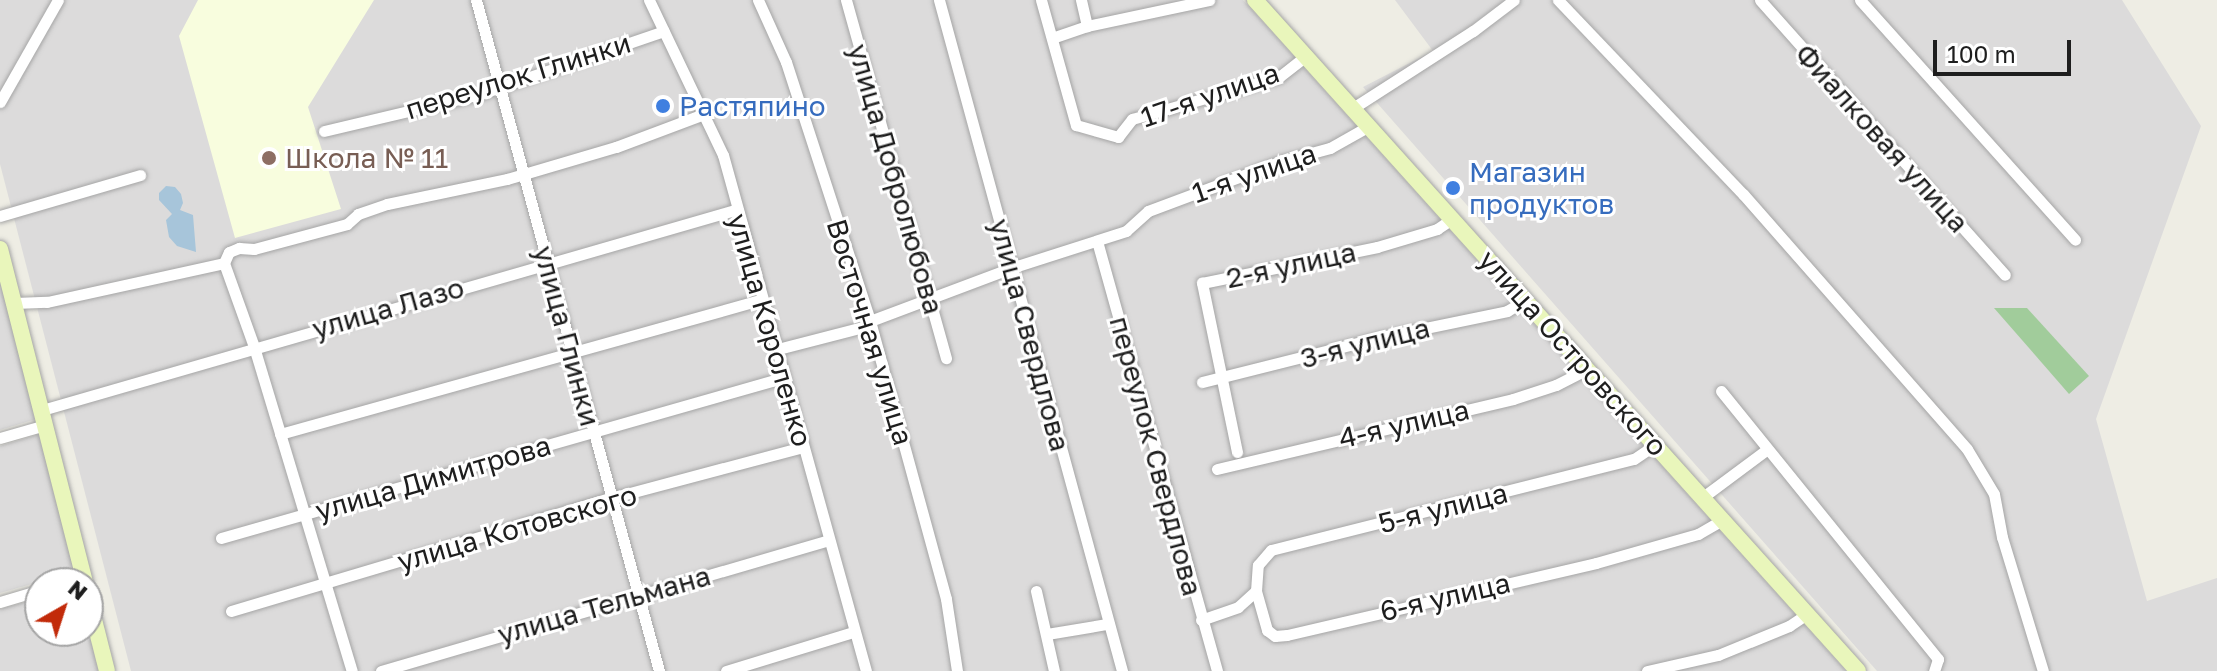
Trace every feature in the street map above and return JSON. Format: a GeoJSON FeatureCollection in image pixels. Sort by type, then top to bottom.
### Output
{"type":"FeatureCollection","features":[{"type":"Feature","properties":{"kind":"street"},"geometry":{"type":"LineString","coordinates":[[0,102],[58,0]]}},
{"type":"Feature","properties":{"kind":"street","name":"улица Глинки"},"geometry":{"type":"LineString","coordinates":[[476,0],[659,671]]}},
{"type":"Feature","properties":{"kind":"street","name":"улица Короленко"},"geometry":{"type":"LineString","coordinates":[[649,0],[687,76],[701,115],[723,155],[735,210],[866,671]]}},
{"type":"Feature","properties":{"kind":"street","name":"Восточная улица"},"geometry":{"type":"LineString","coordinates":[[758,0],[786,62],[871,323],[946,599],[957,671]]}},
{"type":"Feature","properties":{"kind":"street","name":"улица Добролюбова"},"geometry":{"type":"LineString","coordinates":[[846,0],[946,358]]}},
{"type":"Feature","properties":{"kind":"street","name":"улица Свердлова"},"geometry":{"type":"LineString","coordinates":[[939,0],[1122,671]]}},
{"type":"Feature","properties":{"kind":"street"},"geometry":{"type":"LineString","coordinates":[[1041,0],[1052,38],[1087,26],[1209,0]]}},
{"type":"Feature","properties":{"kind":"street"},"geometry":{"type":"LineString","coordinates":[[1081,0],[1087,26]]}},
{"type":"Feature","properties":{"kind":"street","name":"улица Островского"},"geometry":{"type":"LineString","coordinates":[[1255,0],[1858,671]]}},
{"type":"Feature","properties":{"kind":"street"},"geometry":{"type":"LineString","coordinates":[[1353,108],[1473,31],[1514,0]]}},
{"type":"Feature","properties":{"kind":"street"},"geometry":{"type":"LineString","coordinates":[[1558,0],[1761,215],[1967,449],[1994,494],[2002,537],[2043,671]]}},
{"type":"Feature","properties":{"kind":"street","name":"Фиалковая улица"},"geometry":{"type":"LineString","coordinates":[[1760,0],[2005,275]]}},
{"type":"Feature","properties":{"kind":"street"},"geometry":{"type":"LineString","coordinates":[[1860,0],[2075,240]]}},
{"type":"Feature","properties":{"kind":"street","name":"переулок Глинки"},"geometry":{"type":"LineString","coordinates":[[324,131],[498,87],[664,31]]}},
{"type":"Feature","properties":{"kind":"street","name":"17-я улица"},"geometry":{"type":"LineString","coordinates":[[1052,38],[1076,125],[1118,137],[1132,119],[1279,77],[1305,57]]}},
{"type":"Feature","properties":{"kind":"street"},"geometry":{"type":"LineString","coordinates":[[352,671],[254,347],[224,263],[229,252],[239,248],[254,249],[347,224],[358,214],[387,204],[507,179],[616,147],[701,115]]}},
{"type":"Feature","properties":{"kind":"street","name":"1-я улица"},"geometry":{"type":"LineString","coordinates":[[774,350],[871,323],[1011,268],[1126,231],[1139,217],[1244,175],[1330,148],[1369,126]]}},
{"type":"Feature","properties":{"kind":"street"},"geometry":{"type":"LineString","coordinates":[[0,216],[140,175]]}},
{"type":"Feature","properties":{"kind":"street","name":"улица Лазо"},"geometry":{"type":"LineString","coordinates":[[0,438],[44,418],[254,347],[735,210]]}},
{"type":"Feature","properties":{"kind":"street","name":"2-я улица"},"geometry":{"type":"LineString","coordinates":[[1237,452],[1202,283],[1377,247],[1437,229],[1452,219]]}},
{"type":"Feature","properties":{"kind":"street","name":"переулок Свердлова"},"geometry":{"type":"LineString","coordinates":[[1097,241],[1217,671]]}},
{"type":"Feature","properties":{"kind":"street"},"geometry":{"type":"LineString","coordinates":[[0,249],[81,567]]}},
{"type":"Feature","properties":{"kind":"street"},"geometry":{"type":"LineString","coordinates":[[14,303],[47,302],[224,263]]}},
{"type":"Feature","properties":{"kind":"street"},"geometry":{"type":"LineString","coordinates":[[280,434],[761,300]]}},
{"type":"Feature","properties":{"kind":"street","name":"3-я улица"},"geometry":{"type":"LineString","coordinates":[[1202,382],[1377,338],[1507,311],[1525,300]]}},
{"type":"Feature","properties":{"kind":"street","name":"4-я улица"},"geometry":{"type":"LineString","coordinates":[[1217,469],[1513,399],[1556,385],[1587,369]]}},
{"type":"Feature","properties":{"kind":"street","name":"улица Димитрова"},"geometry":{"type":"LineString","coordinates":[[221,538],[782,378]]}},
{"type":"Feature","properties":{"kind":"street"},"geometry":{"type":"LineString","coordinates":[[1721,391],[1938,659],[1934,671]]}},
{"type":"Feature","properties":{"kind":"street","name":"5-я улица"},"geometry":{"type":"LineString","coordinates":[[1256,591],[1258,565],[1271,550],[1634,459],[1655,445]]}},
{"type":"Feature","properties":{"kind":"street","name":"улица Котовского"},"geometry":{"type":"LineString","coordinates":[[231,611],[611,498],[803,447]]}},
{"type":"Feature","properties":{"kind":"street"},"geometry":{"type":"LineString","coordinates":[[1703,497],[1766,450]]}},
{"type":"Feature","properties":{"kind":"street","name":"6-я улица"},"geometry":{"type":"LineString","coordinates":[[1256,591],[1267,630],[1275,636],[1287,635],[1596,563],[1698,534],[1722,520]]}},
{"type":"Feature","properties":{"kind":"street","name":"улица Тельмана"},"geometry":{"type":"LineString","coordinates":[[381,671],[828,540]]}},
{"type":"Feature","properties":{"kind":"street"},"geometry":{"type":"LineString","coordinates":[[1036,591],[1054,671]]}},
{"type":"Feature","properties":{"kind":"street"},"geometry":{"type":"LineString","coordinates":[[1201,620],[1238,607],[1256,591]]}},
{"type":"Feature","properties":{"kind":"street"},"geometry":{"type":"LineString","coordinates":[[0,602],[24,595]]}},
{"type":"Feature","properties":{"kind":"street"},"geometry":{"type":"LineString","coordinates":[[1647,671],[1718,655],[1789,626],[1807,614]]}},
{"type":"Feature","properties":{"kind":"street"},"geometry":{"type":"LineString","coordinates":[[1047,634],[1107,624]]}},
{"type":"Feature","properties":{"kind":"street"},"geometry":{"type":"LineString","coordinates":[[726,671],[853,632]]}},
{"type":"Feature","properties":{"kind":"street"},"geometry":{"type":"LineString","coordinates":[[101,647],[107,671]]}},
{"type":"Feature","properties":{"kind":"shaded area"},"geometry":{"type":"Polygon","coordinates":[[[0,0],[1243,0],[1846,671],[131,671],[0,164],[0,0]]]}},
{"type":"Feature","properties":{"kind":"shaded area","name":"Школа № 11"},"geometry":{"type":"Polygon","coordinates":[[[198,0],[374,0],[308,107],[341,209],[235,238],[179,36],[198,0]]]}},
{"type":"Feature","properties":{"kind":"shaded area"},"geometry":{"type":"Polygon","coordinates":[[[1395,0],[2122,0],[2201,126],[2096,419],[2147,601],[2217,578],[2217,671],[1877,671],[1363,87],[1433,51],[1395,0]]]}},
{"type":"Feature","properties":{"kind":"shaded area"},"geometry":{"type":"Polygon","coordinates":[[[0,280],[36,419],[0,430],[0,280]]]}},
{"type":"Feature","properties":{"kind":"shaded area"},"geometry":{"type":"Polygon","coordinates":[[[40,434],[73,567],[24,567],[24,586],[0,593],[0,446],[40,434]]]}},
{"type":"Feature","properties":{"kind":"shaded area"},"geometry":{"type":"Polygon","coordinates":[[[24,602],[24,647],[93,647],[99,671],[0,671],[0,609],[24,602]]]}},
{"type":"Feature","properties":{"kind":"green space"},"geometry":{"type":"Polygon","coordinates":[[[1994,308],[2027,308],[2089,376],[2069,394],[1994,308]]]}},
{"type":"Feature","properties":{"kind":"water"},"geometry":{"type":"Polygon","coordinates":[[[166,186],[175,187],[181,194],[183,203],[180,210],[193,215],[196,252],[177,246],[169,237],[166,220],[172,214],[159,200],[159,193],[166,186]]]}},
{"type":"Feature","properties":{"kind":"place","name":"Растяпино"},"geometry":{"type":"Point","coordinates":[663,106]}},
{"type":"Feature","properties":{"kind":"place","name":"Школа № 11"},"geometry":{"type":"Point","coordinates":[269,158]}},
{"type":"Feature","properties":{"kind":"place","name":"Магазин продуктов"},"geometry":{"type":"Point","coordinates":[1453,188]}}]}
